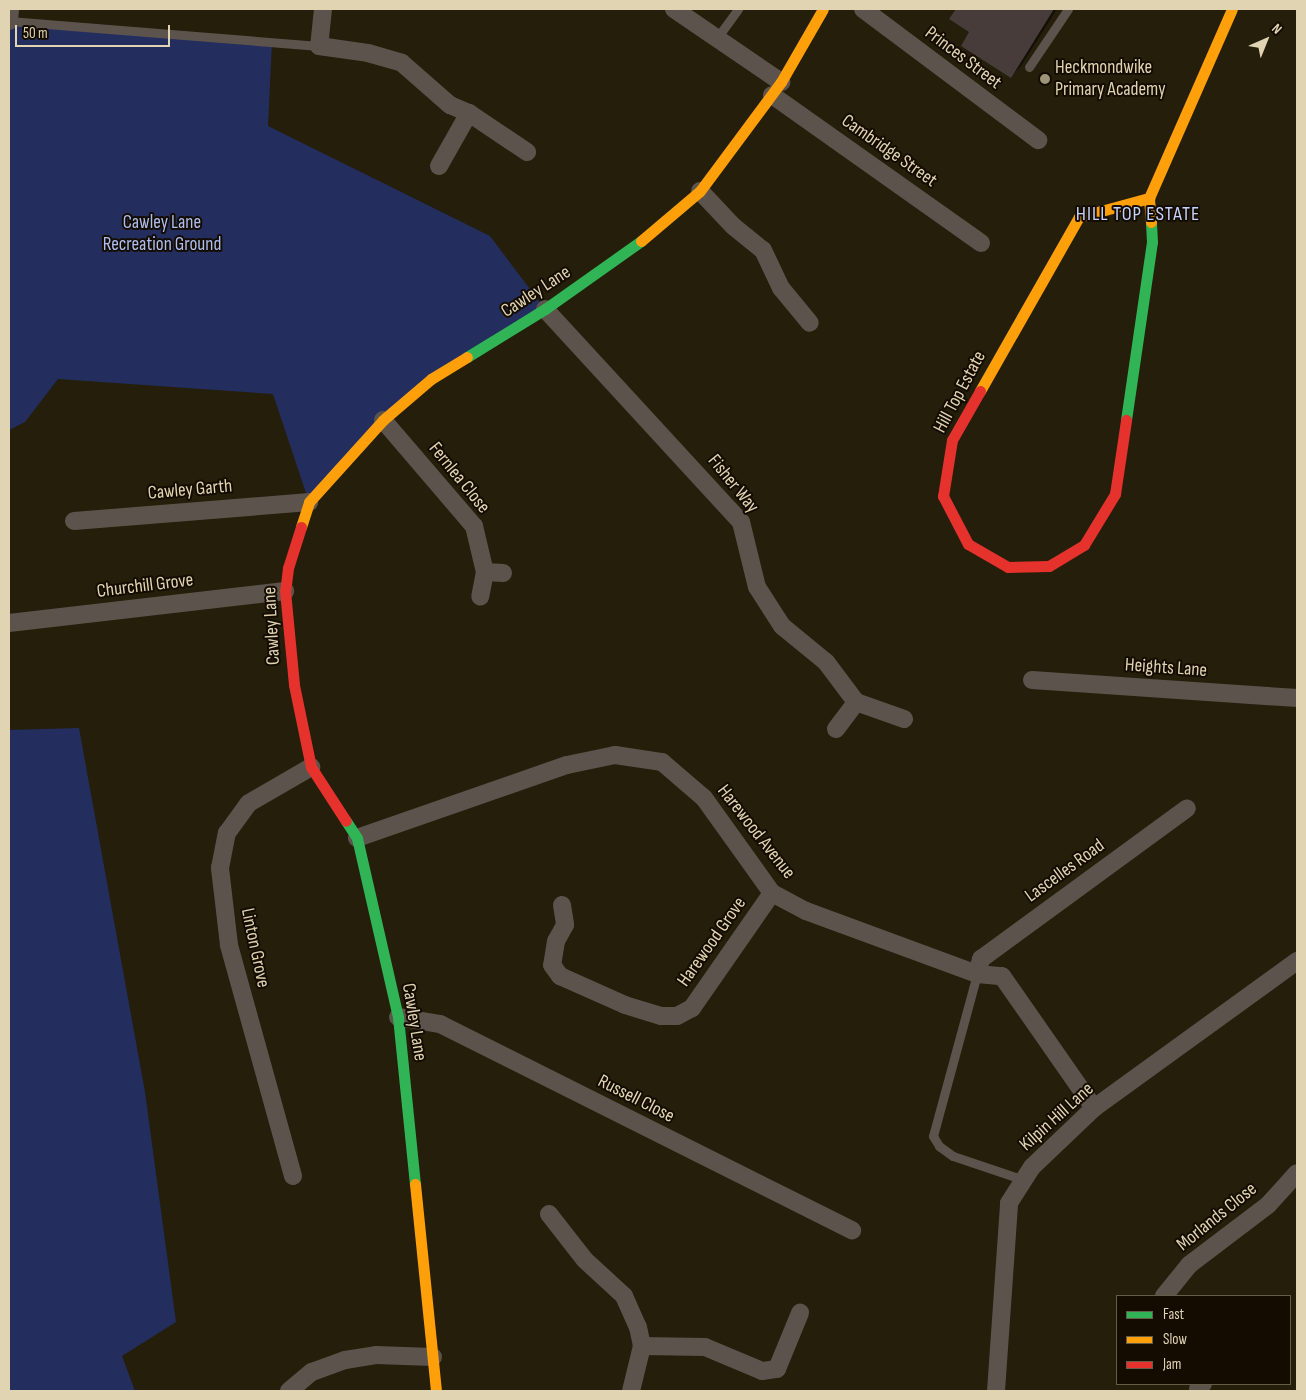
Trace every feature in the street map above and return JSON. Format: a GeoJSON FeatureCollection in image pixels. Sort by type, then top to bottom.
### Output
{"type":"FeatureCollection","features":[{"type":"Feature","properties":{"kind":"street"},"geometry":{"type":"LineString","coordinates":[[9,21],[10,9]]}},
{"type":"Feature","properties":{"kind":"street"},"geometry":{"type":"LineString","coordinates":[[323,9],[319,46],[368,53],[402,63],[450,105],[469,113],[527,152]]}},
{"type":"Feature","properties":{"kind":"street","name":"Cambridge Street"},"geometry":{"type":"LineString","coordinates":[[674,9],[718,38],[777,88],[981,243]]}},
{"type":"Feature","properties":{"kind":"street","name":"Cawley Lane"},"geometry":{"type":"LineString","coordinates":[[436,1391],[398,1017],[357,838],[311,767],[294,685],[285,591],[288,568],[309,502],[383,420],[431,379],[545,309],[661,227],[700,191],[777,88],[823,9]]}},
{"type":"Feature","properties":{"kind":"street","name":"Princes Street"},"geometry":{"type":"LineString","coordinates":[[863,9],[1038,140]]}},
{"type":"Feature","properties":{"kind":"street","name":"Hill Top Estate"},"geometry":{"type":"LineString","coordinates":[[1149,198],[1079,218],[952,440],[943,496],[968,544],[1008,567],[1049,566],[1084,545],[1115,494],[1152,242],[1149,198],[1232,9]]}},
{"type":"Feature","properties":{"kind":"street"},"geometry":{"type":"LineString","coordinates":[[439,166],[469,113]]}},
{"type":"Feature","properties":{"kind":"street"},"geometry":{"type":"LineString","coordinates":[[700,191],[733,226],[763,250],[778,277],[781,288],[810,323]]}},
{"type":"Feature","properties":{"kind":"street","name":"Fisher Way"},"geometry":{"type":"LineString","coordinates":[[545,309],[741,522],[757,587],[782,626],[826,662],[856,702]]}},
{"type":"Feature","properties":{"kind":"street","name":"Fernlea Close"},"geometry":{"type":"LineString","coordinates":[[383,420],[474,526],[485,572],[480,598]]}},
{"type":"Feature","properties":{"kind":"street","name":"Cawley Garth"},"geometry":{"type":"LineString","coordinates":[[74,521],[309,502]]}},
{"type":"Feature","properties":{"kind":"street"},"geometry":{"type":"LineString","coordinates":[[485,572],[503,573]]}},
{"type":"Feature","properties":{"kind":"street","name":"Churchill Grove"},"geometry":{"type":"LineString","coordinates":[[9,623],[285,591]]}},
{"type":"Feature","properties":{"kind":"street","name":"Heights Lane"},"geometry":{"type":"LineString","coordinates":[[1032,680],[1297,698]]}},
{"type":"Feature","properties":{"kind":"street"},"geometry":{"type":"LineString","coordinates":[[836,729],[856,702],[904,719]]}},
{"type":"Feature","properties":{"kind":"street","name":"Harewood Avenue"},"geometry":{"type":"LineString","coordinates":[[357,838],[567,765],[615,755],[662,762],[704,798],[772,893],[806,911],[977,974],[1002,976],[1094,1108]]}},
{"type":"Feature","properties":{"kind":"street","name":"Linton Grove"},"geometry":{"type":"LineString","coordinates":[[293,1176],[229,945],[220,868],[227,833],[249,803],[311,767]]}},
{"type":"Feature","properties":{"kind":"street","name":"Lascelles Road"},"geometry":{"type":"LineString","coordinates":[[977,974],[981,960],[1187,808]]}},
{"type":"Feature","properties":{"kind":"street","name":"Harewood Grove"},"geometry":{"type":"LineString","coordinates":[[562,905],[565,925],[556,941],[552,965],[560,976],[625,1005],[661,1016],[677,1016],[692,1008],[772,893]]}},
{"type":"Feature","properties":{"kind":"street","name":"Kilpin Hill Lane"},"geometry":{"type":"LineString","coordinates":[[996,1391],[1009,1203],[1032,1167],[1066,1132],[1094,1108],[1297,962]]}},
{"type":"Feature","properties":{"kind":"street","name":"Russell Close"},"geometry":{"type":"LineString","coordinates":[[398,1017],[440,1024],[852,1230]]}},
{"type":"Feature","properties":{"kind":"street","name":"Morlands Close"},"geometry":{"type":"LineString","coordinates":[[1165,1295],[1189,1264],[1268,1205],[1297,1173]]}},
{"type":"Feature","properties":{"kind":"street"},"geometry":{"type":"LineString","coordinates":[[549,1214],[585,1260],[624,1296],[638,1327],[642,1346],[631,1391]]}},
{"type":"Feature","properties":{"kind":"street"},"geometry":{"type":"LineString","coordinates":[[642,1346],[705,1347],[762,1371],[777,1369],[800,1312]]}},
{"type":"Feature","properties":{"kind":"street"},"geometry":{"type":"LineString","coordinates":[[289,1391],[312,1372],[345,1360],[376,1355],[433,1357]]}},
{"type":"Feature","properties":{"kind":"lane"},"geometry":{"type":"LineString","coordinates":[[718,38],[738,9]]}},
{"type":"Feature","properties":{"kind":"lane"},"geometry":{"type":"LineString","coordinates":[[1029,67],[1068,9]]}},
{"type":"Feature","properties":{"kind":"lane"},"geometry":{"type":"LineString","coordinates":[[9,21],[319,46]]}},
{"type":"Feature","properties":{"kind":"lane"},"geometry":{"type":"LineString","coordinates":[[977,974],[933,1136],[939,1146],[953,1156],[1024,1180]]}},
{"type":"Feature","properties":{"kind":"green space","name":"Cawley Lane Recreation Ground"},"geometry":{"type":"Polygon","coordinates":[[[9,21],[272,42],[268,126],[490,236],[545,309],[431,379],[309,502],[273,394],[58,379],[25,422],[9,430],[9,21]]]}},
{"type":"Feature","properties":{"kind":"green space"},"geometry":{"type":"Polygon","coordinates":[[[79,728],[145,1092],[176,1322],[122,1356],[135,1391],[9,1391],[9,730],[79,728]]]}},
{"type":"Feature","properties":{"kind":"building"},"geometry":{"type":"Polygon","coordinates":[[[956,9],[1054,9],[1011,78],[961,46],[969,32],[949,19],[956,9]]]}},
{"type":"Feature","properties":{"kind":"traffic: fast"},"geometry":{"type":"LineString","coordinates":[[1126,420],[1152,242],[1151,222]]}},
{"type":"Feature","properties":{"kind":"traffic: fast"},"geometry":{"type":"LineString","coordinates":[[467,357],[545,309],[641,241]]}},
{"type":"Feature","properties":{"kind":"traffic: fast"},"geometry":{"type":"LineString","coordinates":[[346,821],[357,838],[398,1017],[415,1184]]}},
{"type":"Feature","properties":{"kind":"traffic: slow"},"geometry":{"type":"LineString","coordinates":[[641,241],[700,191],[781,82],[823,9]]}},
{"type":"Feature","properties":{"kind":"traffic: slow"},"geometry":{"type":"LineString","coordinates":[[1151,222],[1149,198],[1232,9]]}},
{"type":"Feature","properties":{"kind":"traffic: slow"},"geometry":{"type":"LineString","coordinates":[[980,391],[1079,217],[1149,198]]}},
{"type":"Feature","properties":{"kind":"traffic: slow"},"geometry":{"type":"LineString","coordinates":[[301,527],[309,502],[383,420],[431,379],[467,357]]}},
{"type":"Feature","properties":{"kind":"traffic: slow"},"geometry":{"type":"LineString","coordinates":[[415,1184],[436,1391]]}},
{"type":"Feature","properties":{"kind":"traffic: jam"},"geometry":{"type":"LineString","coordinates":[[980,391],[952,440],[943,496],[968,544],[1008,567],[1049,566],[1084,545],[1115,494],[1126,420]]}},
{"type":"Feature","properties":{"kind":"traffic: jam"},"geometry":{"type":"LineString","coordinates":[[301,527],[288,568],[285,591],[294,685],[311,767],[346,821]]}},
{"type":"Feature","properties":{"kind":"place","name":"Heckmondwike Primary Academy"},"geometry":{"type":"Point","coordinates":[1045,79]}},
{"type":"Feature","properties":{"kind":"district","name":"HILL TOP ESTATE"},"geometry":{"type":"Point","coordinates":[1138,214]}}]}
